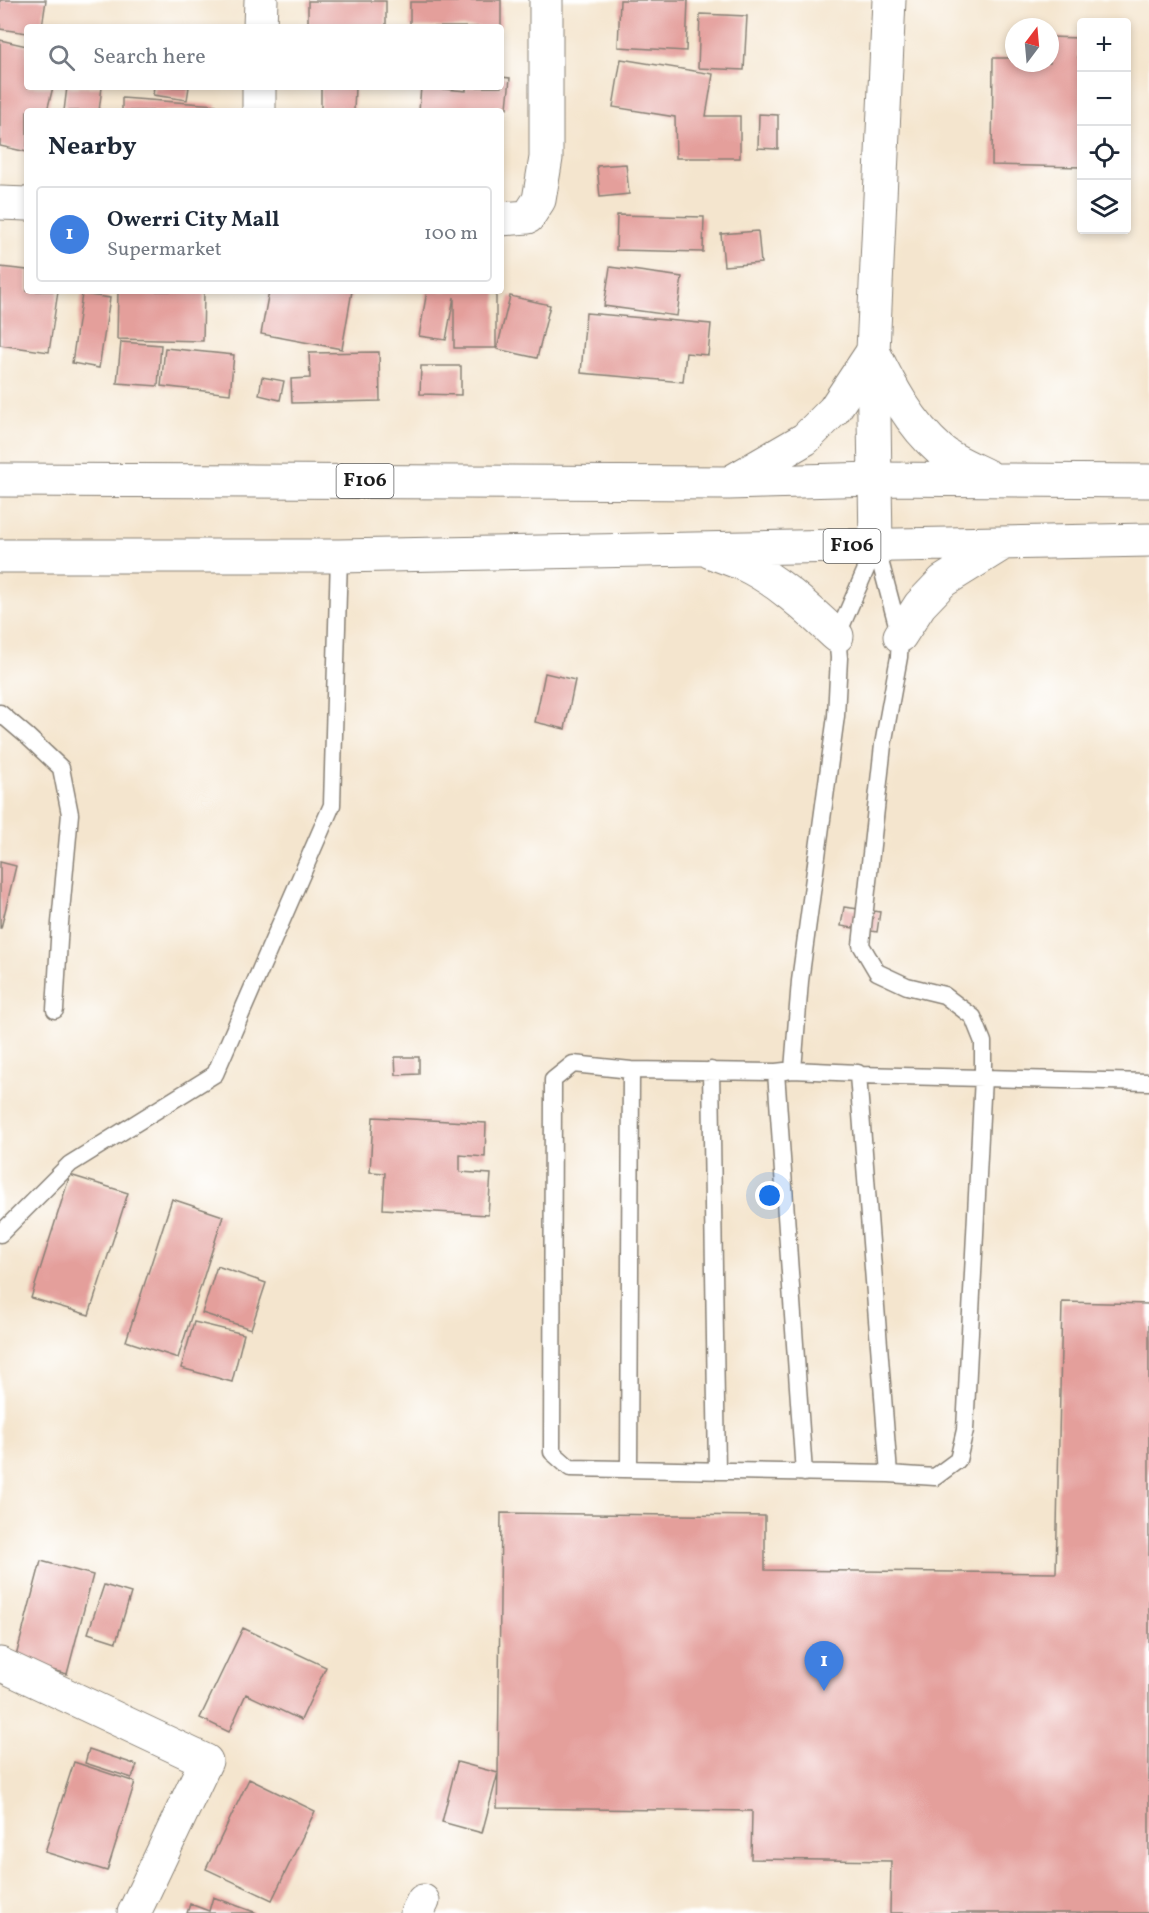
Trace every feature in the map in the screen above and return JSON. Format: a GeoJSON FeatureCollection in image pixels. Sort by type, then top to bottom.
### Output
{"type":"FeatureCollection","features":[{"type":"Feature","properties":{"kind":"main road"},"geometry":{"type":"LineString","coordinates":[[260,24],[261,0]]}},
{"type":"Feature","properties":{"kind":"main road"},"geometry":{"type":"LineString","coordinates":[[504,219],[528,217],[539,200],[546,158],[546,0]]}},
{"type":"Feature","properties":{"kind":"main road"},"geometry":{"type":"LineString","coordinates":[[876,546],[873,351],[889,0]]}},
{"type":"Feature","properties":{"kind":"main road"},"geometry":{"type":"LineString","coordinates":[[259,90],[259,108]]}},
{"type":"Feature","properties":{"kind":"main road"},"geometry":{"type":"LineString","coordinates":[[0,203],[24,204]]}},
{"type":"Feature","properties":{"kind":"main road"},"geometry":{"type":"LineString","coordinates":[[873,351],[891,388],[911,418],[940,451],[993,479]]}},
{"type":"Feature","properties":{"kind":"main road"},"geometry":{"type":"LineString","coordinates":[[729,483],[805,439],[834,410],[873,351]]}},
{"type":"Feature","properties":{"kind":"main road","name":"F106"},"geometry":{"type":"LineString","coordinates":[[0,480],[729,483],[874,479],[1149,481]]}},
{"type":"Feature","properties":{"kind":"main road","name":"F106"},"geometry":{"type":"LineString","coordinates":[[0,556],[339,556],[1149,540]]}},
{"type":"Feature","properties":{"kind":"main road"},"geometry":{"type":"LineString","coordinates":[[900,636],[920,604],[943,581],[1006,542]]}},
{"type":"Feature","properties":{"kind":"main road"},"geometry":{"type":"LineString","coordinates":[[698,548],[744,565],[771,581],[801,602],[837,636]]}},
{"type":"Feature","properties":{"kind":"main road"},"geometry":{"type":"LineString","coordinates":[[0,1664],[206,1761],[134,1913]]}},
{"type":"Feature","properties":{"kind":"lane"},"geometry":{"type":"LineString","coordinates":[[876,546],[900,636],[900,657],[883,745],[861,945],[877,972],[907,986],[944,995],[973,1017],[983,1042],[983,1077],[965,1430],[958,1460],[935,1477],[889,1474],[570,1468],[552,1452],[553,1080],[573,1064],[631,1070],[776,1072],[793,1070],[858,1073],[858,1075],[983,1077],[1149,1082]]}},
{"type":"Feature","properties":{"kind":"lane"},"geometry":{"type":"LineString","coordinates":[[793,1070],[800,981],[836,716],[839,658],[837,636],[876,546]]}},
{"type":"Feature","properties":{"kind":"lane"},"geometry":{"type":"LineString","coordinates":[[0,1234],[70,1164],[215,1074],[332,805],[339,556]]}},
{"type":"Feature","properties":{"kind":"lane"},"geometry":{"type":"LineString","coordinates":[[0,713],[61,768],[70,814],[55,1010]]}},
{"type":"Feature","properties":{"kind":"lane"},"geometry":{"type":"LineString","coordinates":[[628,1468],[631,1070]]}},
{"type":"Feature","properties":{"kind":"lane"},"geometry":{"type":"LineString","coordinates":[[711,1070],[717,1471]]}},
{"type":"Feature","properties":{"kind":"lane"},"geometry":{"type":"LineString","coordinates":[[776,1072],[804,1473]]}},
{"type":"Feature","properties":{"kind":"lane"},"geometry":{"type":"LineString","coordinates":[[858,1075],[889,1474]]}},
{"type":"Feature","properties":{"kind":"building"},"geometry":{"type":"Polygon","coordinates":[[[0,0],[46,0],[42,24],[24,24],[24,33],[0,29],[0,0]]]}},
{"type":"Feature","properties":{"kind":"building"},"geometry":{"type":"Polygon","coordinates":[[[457,0],[501,0],[501,24],[410,24],[410,2],[457,2],[457,0]]]}},
{"type":"Feature","properties":{"kind":"building"},"geometry":{"type":"Polygon","coordinates":[[[620,0],[688,0],[686,51],[618,47],[620,0]]]}},
{"type":"Feature","properties":{"kind":"building"},"geometry":{"type":"Polygon","coordinates":[[[308,1],[386,1],[386,24],[308,24],[308,1]]]}},
{"type":"Feature","properties":{"kind":"building"},"geometry":{"type":"Polygon","coordinates":[[[700,14],[747,16],[744,70],[698,68],[700,14]]]}},
{"type":"Feature","properties":{"kind":"building"},"geometry":{"type":"Polygon","coordinates":[[[1059,37],[1077,38],[1077,167],[992,165],[993,58],[1005,58],[1005,72],[1059,72],[1059,37]]]}},
{"type":"Feature","properties":{"kind":"building"},"geometry":{"type":"Polygon","coordinates":[[[0,40],[24,45],[24,90],[52,90],[48,108],[24,108],[24,151],[0,146],[0,40]]]}},
{"type":"Feature","properties":{"kind":"building"},"geometry":{"type":"Polygon","coordinates":[[[621,59],[713,74],[706,116],[740,116],[740,158],[676,158],[675,117],[613,107],[621,59]]]}},
{"type":"Feature","properties":{"kind":"building"},"geometry":{"type":"Polygon","coordinates":[[[504,77],[510,78],[507,108],[495,106],[495,108],[419,108],[421,90],[504,90],[504,77]]]}},
{"type":"Feature","properties":{"kind":"building"},"geometry":{"type":"Polygon","coordinates":[[[67,90],[102,90],[99,108],[64,108],[67,90]]]}},
{"type":"Feature","properties":{"kind":"building"},"geometry":{"type":"Polygon","coordinates":[[[154,90],[189,90],[187,100],[153,95],[154,90]]]}},
{"type":"Feature","properties":{"kind":"building"},"geometry":{"type":"Polygon","coordinates":[[[321,90],[355,90],[354,108],[321,108],[321,90]]]}},
{"type":"Feature","properties":{"kind":"building"},"geometry":{"type":"Polygon","coordinates":[[[122,98],[216,105],[216,108],[122,108],[122,98]]]}},
{"type":"Feature","properties":{"kind":"building"},"geometry":{"type":"Polygon","coordinates":[[[759,114],[778,115],[778,149],[758,148],[759,114]]]}},
{"type":"Feature","properties":{"kind":"building"},"geometry":{"type":"Polygon","coordinates":[[[626,164],[629,194],[600,197],[597,166],[626,164]]]}},
{"type":"Feature","properties":{"kind":"building"},"geometry":{"type":"Polygon","coordinates":[[[617,215],[704,217],[703,252],[616,250],[617,215]]]}},
{"type":"Feature","properties":{"kind":"building"},"geometry":{"type":"Polygon","coordinates":[[[758,231],[761,263],[724,266],[721,234],[758,231]]]}},
{"type":"Feature","properties":{"kind":"building"},"geometry":{"type":"Polygon","coordinates":[[[0,267],[24,270],[24,294],[58,294],[49,352],[0,345],[0,267]]]}},
{"type":"Feature","properties":{"kind":"building"},"geometry":{"type":"Polygon","coordinates":[[[610,267],[682,277],[677,316],[604,306],[610,267]]]}},
{"type":"Feature","properties":{"kind":"building"},"geometry":{"type":"Polygon","coordinates":[[[82,294],[110,298],[99,368],[72,363],[82,294]]]}},
{"type":"Feature","properties":{"kind":"building"},"geometry":{"type":"Polygon","coordinates":[[[118,294],[204,294],[203,341],[117,339],[118,294]]]}},
{"type":"Feature","properties":{"kind":"building"},"geometry":{"type":"Polygon","coordinates":[[[268,294],[351,294],[342,349],[261,334],[268,294]]]}},
{"type":"Feature","properties":{"kind":"building"},"geometry":{"type":"Polygon","coordinates":[[[426,294],[496,294],[496,348],[454,348],[454,297],[446,340],[419,336],[426,294]]]}},
{"type":"Feature","properties":{"kind":"building"},"geometry":{"type":"Polygon","coordinates":[[[510,296],[550,305],[537,358],[497,349],[510,296]]]}},
{"type":"Feature","properties":{"kind":"building"},"geometry":{"type":"Polygon","coordinates":[[[586,313],[711,324],[708,355],[686,353],[683,382],[581,373],[586,313]]]}},
{"type":"Feature","properties":{"kind":"building"},"geometry":{"type":"Polygon","coordinates":[[[121,342],[161,345],[158,386],[117,383],[121,342]]]}},
{"type":"Feature","properties":{"kind":"building"},"geometry":{"type":"Polygon","coordinates":[[[165,348],[234,355],[230,394],[161,386],[165,348]]]}},
{"type":"Feature","properties":{"kind":"building"},"geometry":{"type":"Polygon","coordinates":[[[379,352],[380,401],[292,403],[291,379],[310,378],[309,353],[379,352]]]}},
{"type":"Feature","properties":{"kind":"building"},"geometry":{"type":"Polygon","coordinates":[[[421,366],[461,366],[461,395],[420,394],[421,366]]]}},
{"type":"Feature","properties":{"kind":"building"},"geometry":{"type":"Polygon","coordinates":[[[262,377],[284,381],[280,400],[259,395],[262,377]]]}},
{"type":"Feature","properties":{"kind":"building"},"geometry":{"type":"Polygon","coordinates":[[[545,673],[575,680],[565,729],[535,722],[545,673]]]}},
{"type":"Feature","properties":{"kind":"building"},"geometry":{"type":"Polygon","coordinates":[[[0,862],[16,866],[1,928],[0,928],[0,862]]]}},
{"type":"Feature","properties":{"kind":"building"},"geometry":{"type":"Polygon","coordinates":[[[844,907],[880,912],[877,932],[841,926],[844,907]]]}},
{"type":"Feature","properties":{"kind":"building"},"geometry":{"type":"Polygon","coordinates":[[[395,1057],[419,1057],[419,1074],[396,1075],[395,1057]]]}},
{"type":"Feature","properties":{"kind":"building"},"geometry":{"type":"Polygon","coordinates":[[[373,1117],[486,1123],[485,1157],[460,1155],[460,1172],[491,1174],[488,1215],[383,1209],[385,1173],[370,1172],[373,1117]]]}},
{"type":"Feature","properties":{"kind":"building"},"geometry":{"type":"Polygon","coordinates":[[[70,1175],[128,1193],[89,1315],[31,1298],[70,1175]]]}},
{"type":"Feature","properties":{"kind":"building"},"geometry":{"type":"Polygon","coordinates":[[[172,1199],[223,1216],[178,1358],[126,1341],[172,1199]]]}},
{"type":"Feature","properties":{"kind":"building"},"geometry":{"type":"Polygon","coordinates":[[[217,1266],[266,1283],[251,1329],[202,1313],[217,1266]]]}},
{"type":"Feature","properties":{"kind":"building"},"geometry":{"type":"Polygon","coordinates":[[[1062,1302],[1149,1304],[1149,1913],[890,1913],[891,1861],[751,1859],[752,1811],[497,1808],[501,1513],[765,1516],[765,1570],[1056,1573],[1062,1302]]]}},
{"type":"Feature","properties":{"kind":"building"},"geometry":{"type":"Polygon","coordinates":[[[194,1322],[244,1334],[232,1382],[181,1368],[194,1322]]]}},
{"type":"Feature","properties":{"kind":"building"},"geometry":{"type":"Polygon","coordinates":[[[41,1561],[93,1575],[67,1674],[15,1660],[41,1561]]]}},
{"type":"Feature","properties":{"kind":"building"},"geometry":{"type":"Polygon","coordinates":[[[104,1585],[131,1593],[116,1642],[88,1633],[104,1585]]]}},
{"type":"Feature","properties":{"kind":"building"},"geometry":{"type":"Polygon","coordinates":[[[243,1628],[326,1667],[301,1720],[246,1694],[229,1732],[200,1718],[243,1628]]]}},
{"type":"Feature","properties":{"kind":"building"},"geometry":{"type":"Polygon","coordinates":[[[89,1749],[137,1765],[132,1778],[85,1763],[89,1749]]]}},
{"type":"Feature","properties":{"kind":"building"},"geometry":{"type":"Polygon","coordinates":[[[74,1762],[135,1782],[107,1871],[45,1852],[74,1762]]]}},
{"type":"Feature","properties":{"kind":"building"},"geometry":{"type":"Polygon","coordinates":[[[457,1762],[498,1773],[482,1833],[442,1822],[457,1762]]]}},
{"type":"Feature","properties":{"kind":"building"},"geometry":{"type":"Polygon","coordinates":[[[249,1779],[315,1811],[272,1900],[206,1869],[249,1779]]]}},
{"type":"Feature","properties":{"kind":"building"},"geometry":{"type":"Polygon","coordinates":[[[213,1897],[257,1913],[187,1913],[190,1904],[209,1911],[213,1897]]]}},
{"type":"Feature","properties":{"kind":"place","name":"Owerri City Mall"},"geometry":{"type":"Point","coordinates":[824,1691]}}]}
